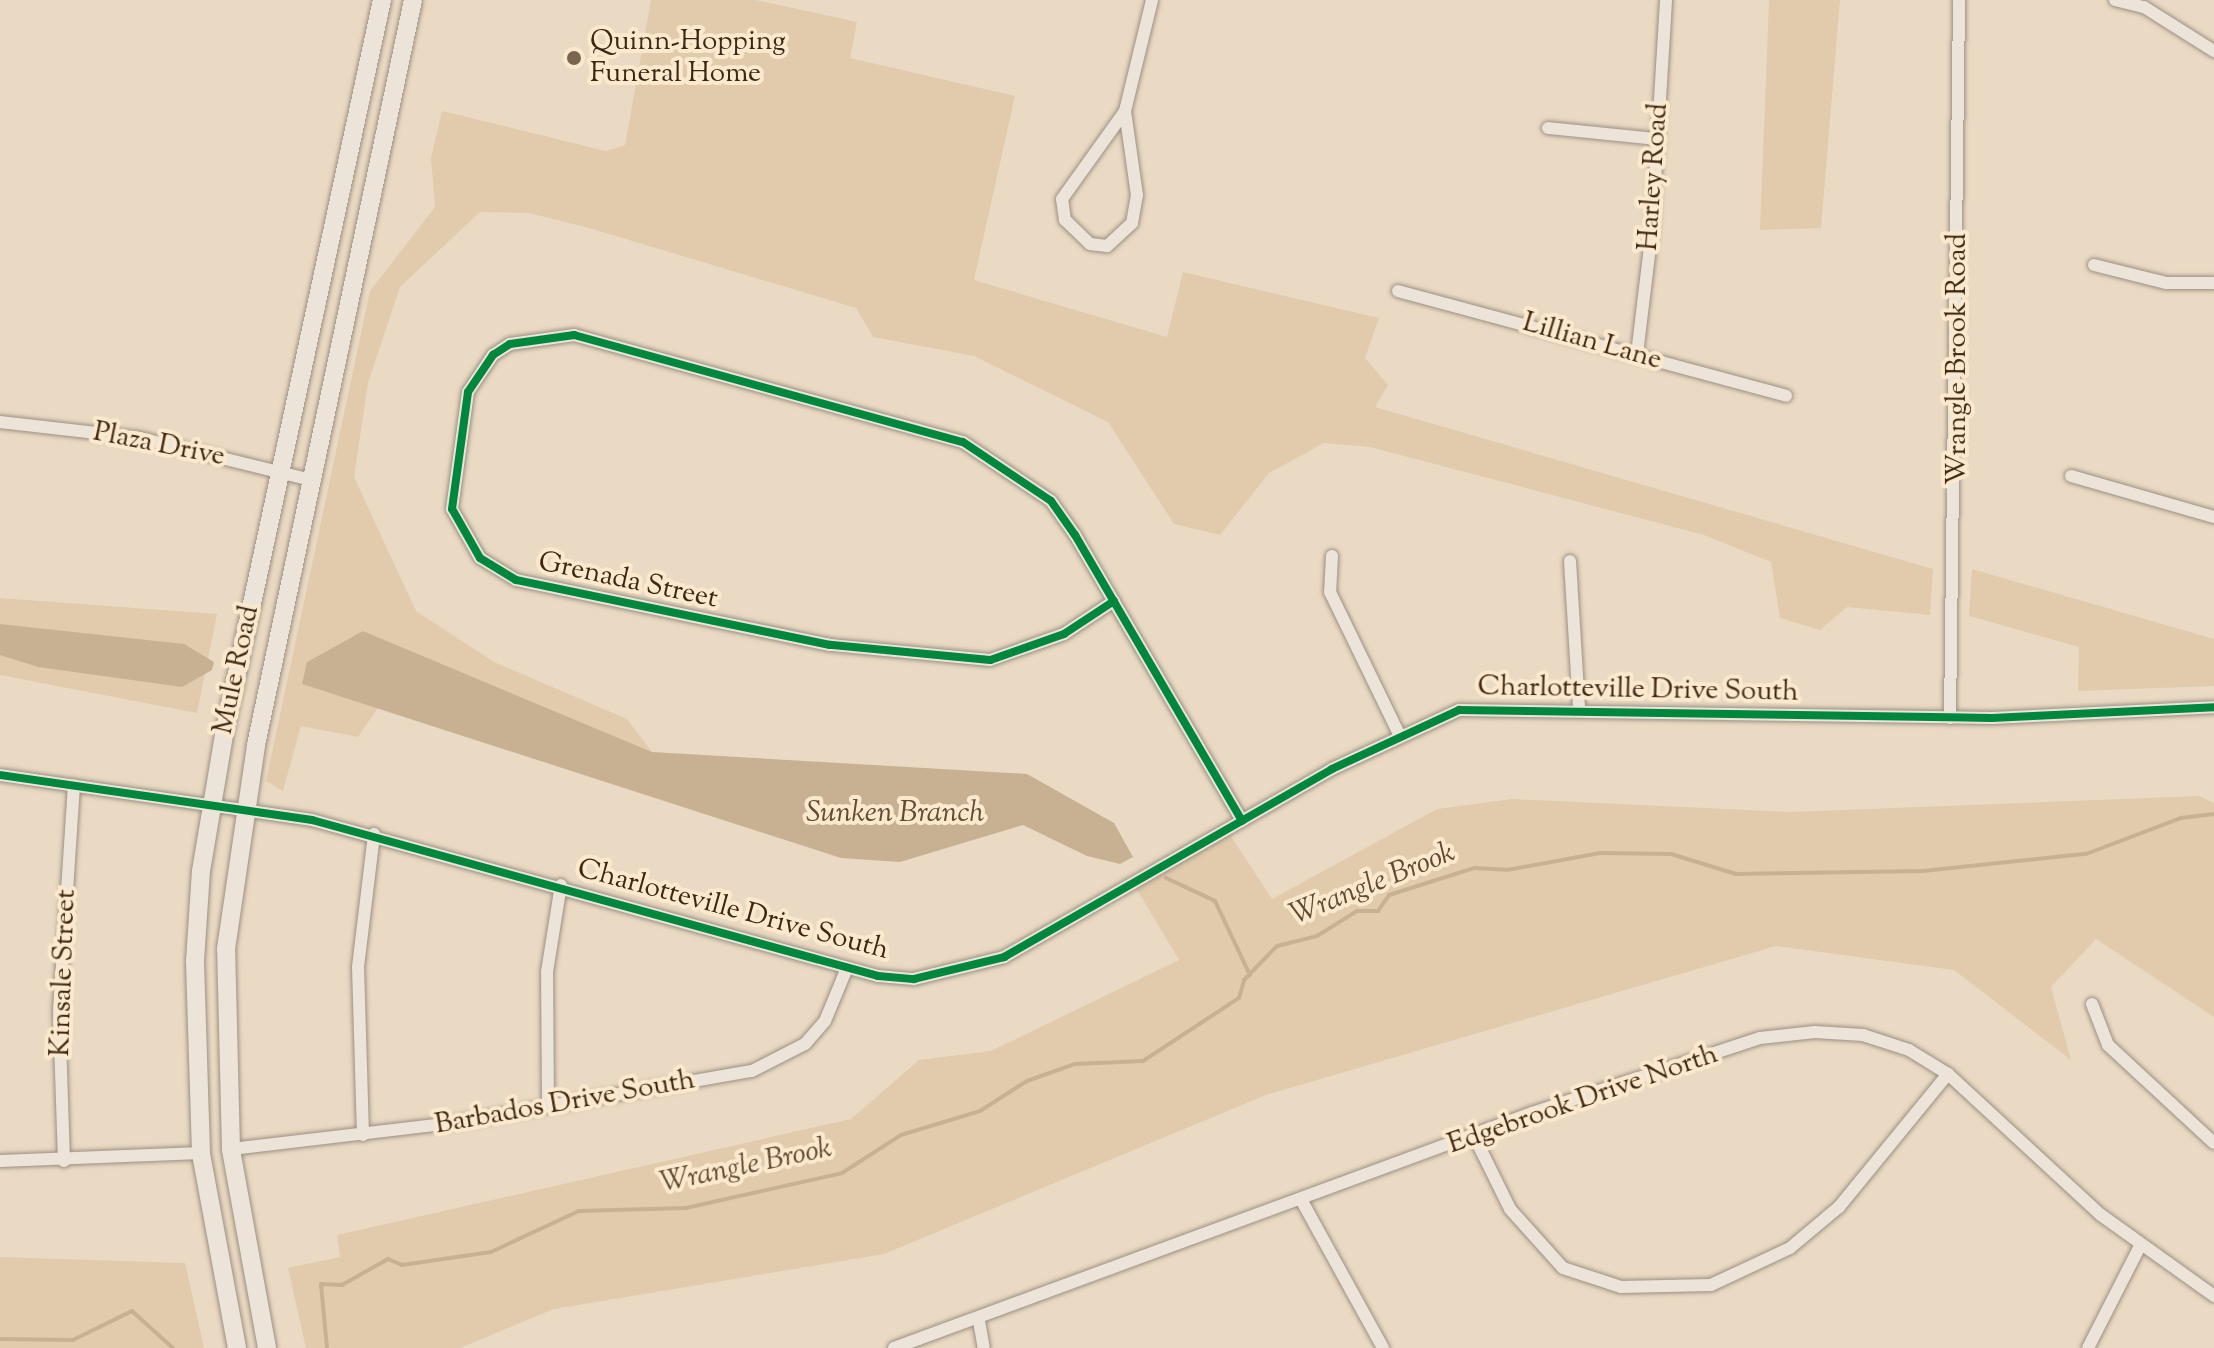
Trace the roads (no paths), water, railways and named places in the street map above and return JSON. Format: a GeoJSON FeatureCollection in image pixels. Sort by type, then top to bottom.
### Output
{"type":"FeatureCollection","features":[{"type":"Feature","properties":{"kind":"main road"},"geometry":{"type":"LineString","coordinates":[[381,2],[412,6]]}},
{"type":"Feature","properties":{"kind":"main road","name":"Mule Road"},"geometry":{"type":"LineString","coordinates":[[237,1348],[201,1153],[195,961],[210,801],[381,2]]}},
{"type":"Feature","properties":{"kind":"main road","name":"Mule Road"},"geometry":{"type":"LineString","coordinates":[[267,1348],[231,1149],[226,949],[246,809],[412,6]]}},
{"type":"Feature","properties":{"kind":"street"},"geometry":{"type":"LineString","coordinates":[[1125,111],[1062,199],[1065,220],[1090,244],[1107,246],[1132,223],[1137,195],[1125,111],[1152,0]]}},
{"type":"Feature","properties":{"kind":"street","name":"Harley Road"},"geometry":{"type":"LineString","coordinates":[[1637,354],[1666,0]]}},
{"type":"Feature","properties":{"kind":"street","name":"Wrangle Brook Road"},"geometry":{"type":"LineString","coordinates":[[1950,718],[1959,0]]}},
{"type":"Feature","properties":{"kind":"street"},"geometry":{"type":"LineString","coordinates":[[2115,0],[2144,7],[2214,51]]}},
{"type":"Feature","properties":{"kind":"street"},"geometry":{"type":"LineString","coordinates":[[1548,128],[1656,139]]}},
{"type":"Feature","properties":{"kind":"street"},"geometry":{"type":"LineString","coordinates":[[2094,265],[2166,283],[2214,283]]}},
{"type":"Feature","properties":{"kind":"street","name":"Lillian Lane"},"geometry":{"type":"LineString","coordinates":[[1398,291],[1786,396]]}},
{"type":"Feature","properties":{"kind":"street","name":"Grenada Street"},"geometry":{"type":"LineString","coordinates":[[1114,601],[1064,634],[990,660],[830,645],[516,580],[480,558],[452,509],[468,392],[493,355],[510,344],[574,335],[963,442],[1051,501],[1114,601],[1242,821]]}},
{"type":"Feature","properties":{"kind":"street","name":"Plaza Drive"},"geometry":{"type":"LineString","coordinates":[[0,422],[140,438],[315,481]]}},
{"type":"Feature","properties":{"kind":"street"},"geometry":{"type":"LineString","coordinates":[[2071,476],[2214,517]]}},
{"type":"Feature","properties":{"kind":"street"},"geometry":{"type":"LineString","coordinates":[[1332,556],[1330,592],[1400,736]]}},
{"type":"Feature","properties":{"kind":"street"},"geometry":{"type":"LineString","coordinates":[[1570,561],[1579,709]]}},
{"type":"Feature","properties":{"kind":"street","name":"Charlotteville Drive South"},"geometry":{"type":"LineString","coordinates":[[0,775],[210,801],[374,834],[847,968],[914,979],[978,968],[1400,736],[1459,710],[1579,709],[1950,718],[2214,707]]}},
{"type":"Feature","properties":{"kind":"street","name":"Kinsale Street"},"geometry":{"type":"LineString","coordinates":[[64,1161],[59,1011],[74,785]]}},
{"type":"Feature","properties":{"kind":"street"},"geometry":{"type":"LineString","coordinates":[[363,1135],[358,967],[374,834]]}},
{"type":"Feature","properties":{"kind":"street"},"geometry":{"type":"LineString","coordinates":[[548,1106],[547,972],[561,885]]}},
{"type":"Feature","properties":{"kind":"street","name":"Barbados Drive South"},"geometry":{"type":"LineString","coordinates":[[231,1149],[363,1135],[548,1106],[774,1063],[825,1021],[847,968]]}},
{"type":"Feature","properties":{"kind":"street"},"geometry":{"type":"LineString","coordinates":[[2092,1004],[2108,1045],[2214,1143]]}},
{"type":"Feature","properties":{"kind":"street","name":"Edgebrook Drive North"},"geometry":{"type":"LineString","coordinates":[[894,1348],[979,1321],[1303,1203],[1474,1136],[1760,1038],[1863,1035],[1909,1050],[1948,1074],[2140,1246],[2214,1296]]}},
{"type":"Feature","properties":{"kind":"street"},"geometry":{"type":"LineString","coordinates":[[1474,1136],[1510,1209],[1563,1268],[1621,1287],[1711,1285],[1770,1261],[1839,1207],[1948,1074]]}},
{"type":"Feature","properties":{"kind":"street"},"geometry":{"type":"LineString","coordinates":[[0,1161],[64,1161],[201,1153]]}},
{"type":"Feature","properties":{"kind":"street"},"geometry":{"type":"LineString","coordinates":[[1303,1203],[1383,1348]]}},
{"type":"Feature","properties":{"kind":"street"},"geometry":{"type":"LineString","coordinates":[[2088,1348],[2140,1246]]}},
{"type":"Feature","properties":{"kind":"street"},"geometry":{"type":"LineString","coordinates":[[979,1321],[984,1348]]}},
{"type":"Feature","properties":{"kind":"water"},"geometry":{"type":"Polygon","coordinates":[[[0,624],[184,644],[214,662],[212,670],[182,687],[38,667],[0,655],[0,624]]]}},
{"type":"Feature","properties":{"kind":"water","name":"Sunken Branch"},"geometry":{"type":"Polygon","coordinates":[[[363,631],[652,752],[1027,774],[1114,823],[1133,857],[1120,864],[1087,856],[1023,825],[900,862],[841,858],[302,684],[307,662],[363,631]]]}},
{"type":"Feature","properties":{"kind":"waterway","name":"Wrangle Brook"},"geometry":{"type":"LineString","coordinates":[[327,1348],[321,1284],[342,1285],[388,1259],[402,1265],[491,1252],[579,1211],[686,1208],[842,1173],[901,1135],[980,1111],[1027,1081],[1075,1064],[1143,1061],[1239,998],[1244,980],[1277,946],[1317,936],[1357,911],[1378,911],[1389,895],[1474,868],[1507,870],[1601,853],[1671,854],[1736,874],[1923,871],[2086,854],[2181,818],[2214,814]]}},
{"type":"Feature","properties":{"kind":"waterway","name":"Sunken Branch"},"geometry":{"type":"LineString","coordinates":[[1166,878],[1215,901],[1250,975]]}},
{"type":"Feature","properties":{"kind":"waterway","name":"Wrangle Brook"},"geometry":{"type":"LineString","coordinates":[[0,1339],[73,1340],[132,1311],[173,1348]]}},
{"type":"Feature","properties":{"kind":"place","name":"Quinn-Hopping Funeral Home"},"geometry":{"type":"Point","coordinates":[574,58]}}]}
